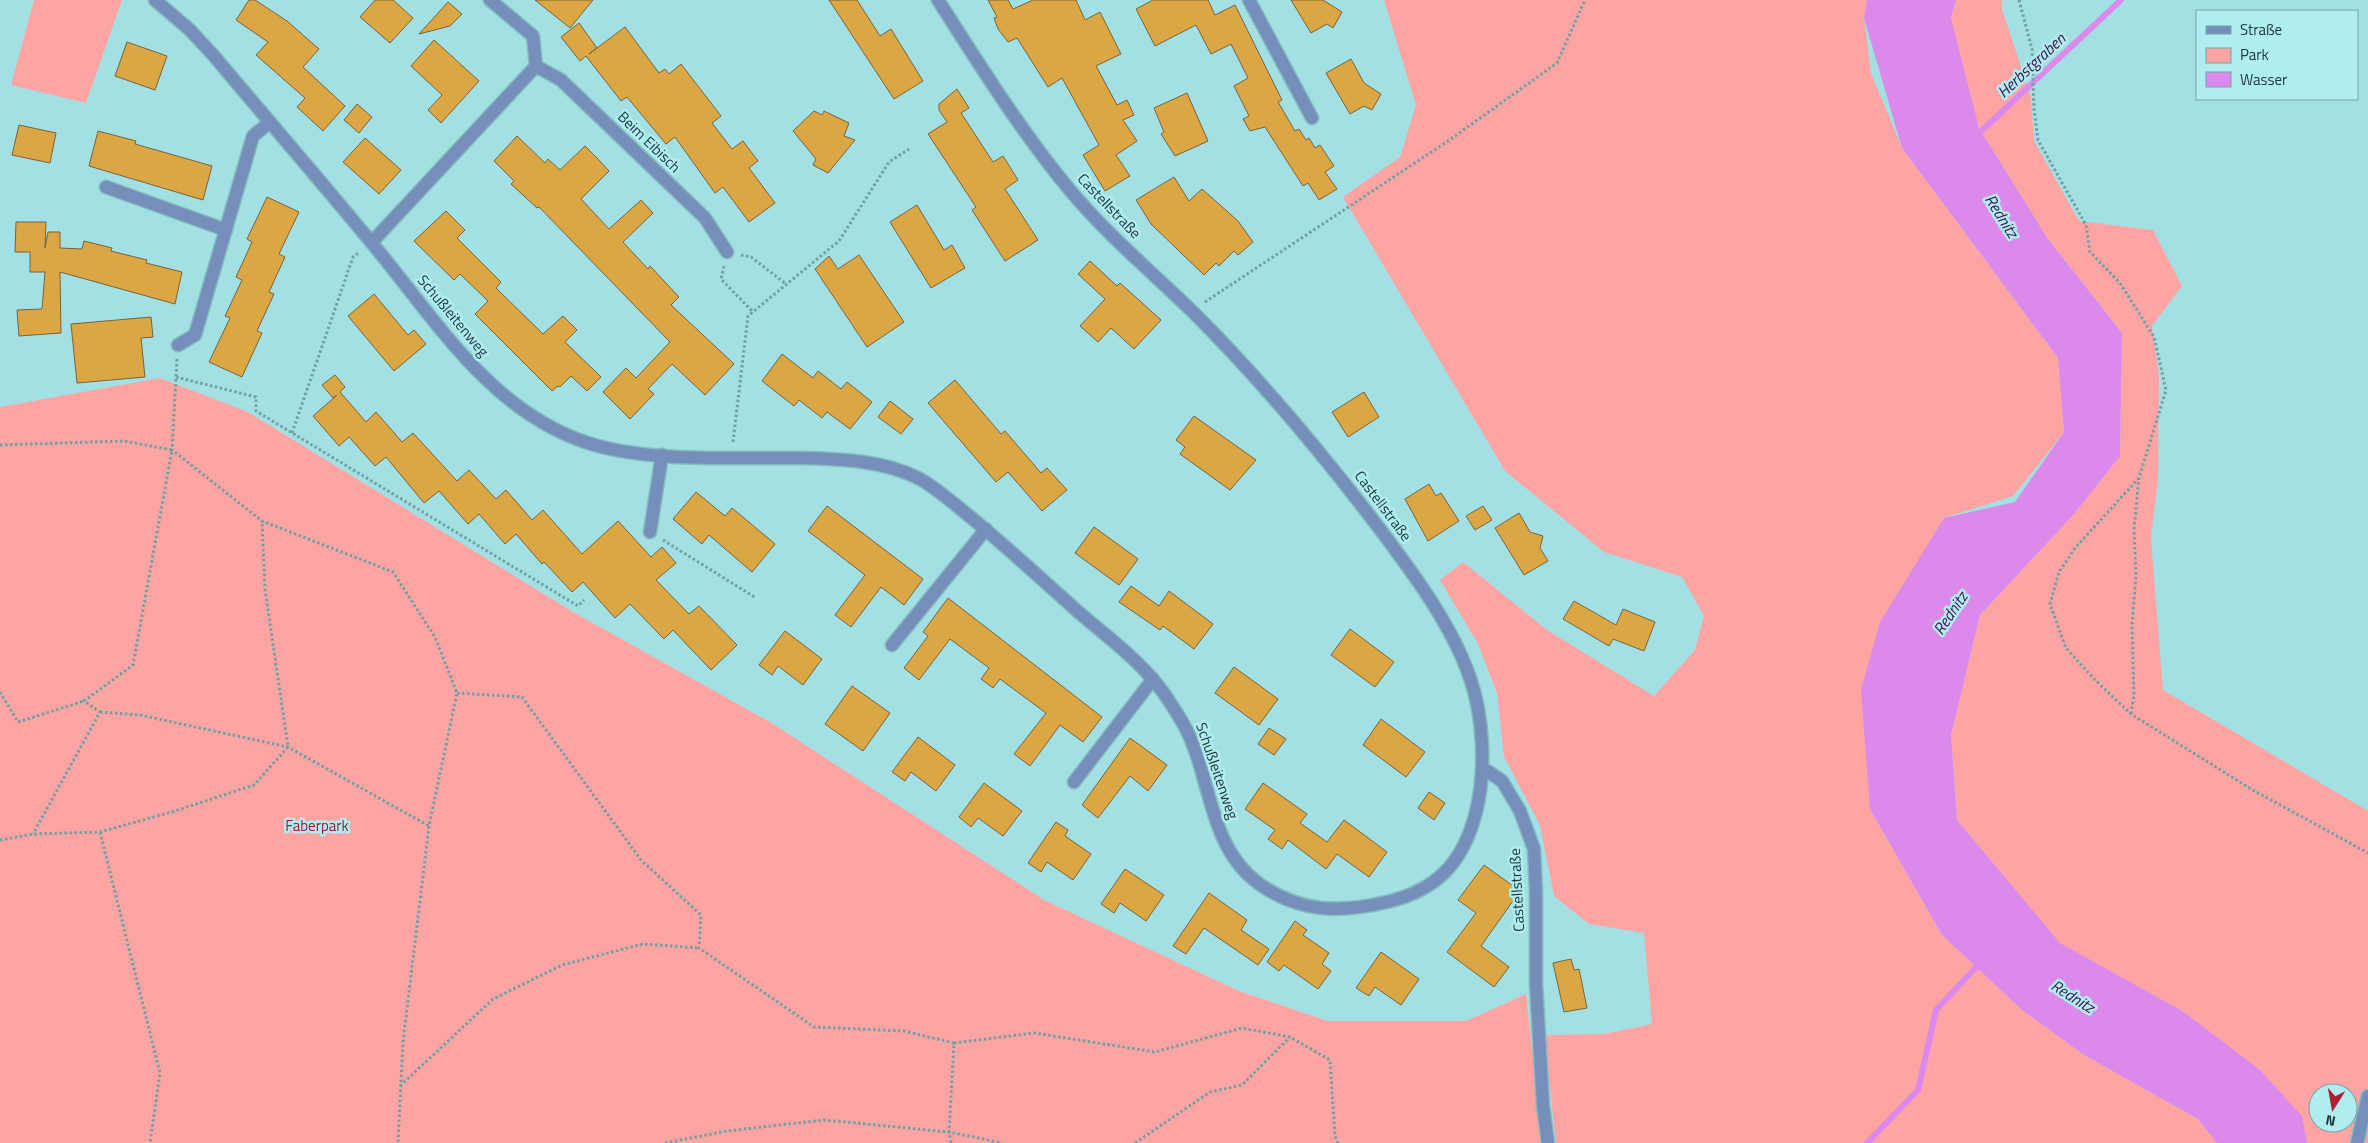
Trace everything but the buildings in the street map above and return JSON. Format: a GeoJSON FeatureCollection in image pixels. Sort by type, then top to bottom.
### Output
{"type":"FeatureCollection","features":[{"type":"Feature","properties":{"kind":"street","name":"Schußleitenweg"},"geometry":{"type":"LineString","coordinates":[[155,0],[190,30],[214,56],[372,242],[470,364],[520,410],[553,429],[585,442],[616,451],[662,455],[844,459],[892,467],[924,481],[986,529],[1153,679],[1184,724],[1197,755],[1211,811],[1234,859],[1252,879],[1275,894],[1306,907],[1343,911],[1404,898],[1428,888],[1452,866],[1465,846],[1480,796],[1483,768]]}},
{"type":"Feature","properties":{"kind":"street"},"geometry":{"type":"LineString","coordinates":[[372,242],[536,66],[533,36],[490,0]]}},
{"type":"Feature","properties":{"kind":"street","name":"Castellstraße"},"geometry":{"type":"LineString","coordinates":[[938,0],[1000,96],[1070,191],[1252,372],[1345,483],[1409,568],[1436,610],[1471,680],[1477,705],[1483,768],[1502,781],[1520,811],[1534,849],[1536,984],[1543,1105],[1548,1143]]}},
{"type":"Feature","properties":{"kind":"street"},"geometry":{"type":"LineString","coordinates":[[1249,0],[1312,118]]}},
{"type":"Feature","properties":{"kind":"street","name":"Beim Eibisch"},"geometry":{"type":"LineString","coordinates":[[536,66],[561,80],[704,218],[727,252]]}},
{"type":"Feature","properties":{"kind":"street"},"geometry":{"type":"LineString","coordinates":[[178,345],[195,335],[253,136],[270,122]]}},
{"type":"Feature","properties":{"kind":"street"},"geometry":{"type":"LineString","coordinates":[[106,188],[226,230]]}},
{"type":"Feature","properties":{"kind":"street"},"geometry":{"type":"LineString","coordinates":[[650,532],[662,455]]}},
{"type":"Feature","properties":{"kind":"street"},"geometry":{"type":"LineString","coordinates":[[892,645],[986,529]]}},
{"type":"Feature","properties":{"kind":"street"},"geometry":{"type":"LineString","coordinates":[[1074,782],[1153,679]]}},
{"type":"Feature","properties":{"kind":"street"},"geometry":{"type":"LineString","coordinates":[[2357,1143],[2368,1096]]}},
{"type":"Feature","properties":{"kind":"path"},"geometry":{"type":"LineString","coordinates":[[1193,312],[1448,141],[1557,63],[1585,0]]}},
{"type":"Feature","properties":{"kind":"path"},"geometry":{"type":"LineString","coordinates":[[2019,0],[2032,49],[2034,109],[2038,140],[2086,224],[2090,252],[2120,283],[2154,336],[2166,390],[2139,478],[2134,529],[2136,576],[2132,624],[2134,696],[2131,714]]}},
{"type":"Feature","properties":{"kind":"path"},"geometry":{"type":"LineString","coordinates":[[731,457],[748,316],[839,241],[889,162],[909,149]]}},
{"type":"Feature","properties":{"kind":"path"},"geometry":{"type":"LineString","coordinates":[[292,433],[353,257],[372,242]]}},
{"type":"Feature","properties":{"kind":"path"},"geometry":{"type":"LineString","coordinates":[[753,312],[721,279],[727,252],[751,257],[786,284]]}},
{"type":"Feature","properties":{"kind":"path"},"geometry":{"type":"LineString","coordinates":[[0,692],[18,722],[84,701],[132,666],[172,450],[178,345]]}},
{"type":"Feature","properties":{"kind":"path"},"geometry":{"type":"LineString","coordinates":[[176,377],[256,397],[256,411],[578,606],[584,600]]}},
{"type":"Feature","properties":{"kind":"path"},"geometry":{"type":"LineString","coordinates":[[0,445],[124,441],[172,450],[262,521],[394,572],[435,637],[458,693],[429,826],[399,1087],[398,1143]]}},
{"type":"Feature","properties":{"kind":"path"},"geometry":{"type":"LineString","coordinates":[[2139,478],[2075,548],[2059,572],[2050,604],[2066,648],[2094,679],[2131,714],[2251,789],[2368,853]]}},
{"type":"Feature","properties":{"kind":"path"},"geometry":{"type":"LineString","coordinates":[[0,840],[33,834],[100,832],[254,785],[288,747],[266,589],[262,521]]}},
{"type":"Feature","properties":{"kind":"path"},"geometry":{"type":"LineString","coordinates":[[650,532],[756,598]]}},
{"type":"Feature","properties":{"kind":"path"},"geometry":{"type":"LineString","coordinates":[[458,693],[522,697],[641,860],[701,914],[699,948]]}},
{"type":"Feature","properties":{"kind":"path"},"geometry":{"type":"LineString","coordinates":[[84,701],[100,712],[140,715],[288,747],[429,826]]}},
{"type":"Feature","properties":{"kind":"path"},"geometry":{"type":"LineString","coordinates":[[33,834],[100,712]]}},
{"type":"Feature","properties":{"kind":"path"},"geometry":{"type":"LineString","coordinates":[[100,832],[160,1073],[150,1143]]}},
{"type":"Feature","properties":{"kind":"path"},"geometry":{"type":"LineString","coordinates":[[399,1087],[493,999],[562,966],[643,944],[699,948],[814,1027],[904,1031],[954,1043],[1034,1034],[1155,1052],[1242,1028],[1290,1037],[1330,1060],[1335,1136],[1338,1143]]}},
{"type":"Feature","properties":{"kind":"path"},"geometry":{"type":"LineString","coordinates":[[1135,1143],[1210,1092],[1242,1085],[1290,1037]]}},
{"type":"Feature","properties":{"kind":"path"},"geometry":{"type":"LineString","coordinates":[[951,1143],[949,1132],[954,1043]]}},
{"type":"Feature","properties":{"kind":"path"},"geometry":{"type":"LineString","coordinates":[[665,1143],[727,1131],[824,1120],[949,1132],[1002,1143]]}},
{"type":"Feature","properties":{"kind":"green space"},"geometry":{"type":"Polygon","coordinates":[[[34,0],[122,0],[86,103],[11,85],[34,0]]]}},
{"type":"Feature","properties":{"kind":"green space"},"geometry":{"type":"Polygon","coordinates":[[[1384,0],[1867,0],[1864,18],[1871,73],[1902,148],[2058,358],[2064,432],[2013,496],[1944,518],[1870,809],[1942,935],[2022,1010],[2084,1055],[2198,1119],[2217,1143],[1556,1143],[1544,1035],[1604,1034],[1652,1024],[1644,933],[1589,924],[1554,896],[1540,825],[1504,757],[1497,693],[1478,644],[1440,580],[1463,562],[1547,630],[1654,696],[1695,650],[1704,616],[1682,577],[1604,552],[1505,471],[1343,197],[1400,157],[1416,105],[1384,0]]]}},
{"type":"Feature","properties":{"kind":"green space"},"geometry":{"type":"Polygon","coordinates":[[[1956,0],[2002,0],[2002,9],[2031,97],[2034,141],[2079,221],[2153,230],[2182,286],[2152,326],[2159,376],[2158,479],[2151,538],[2163,690],[2368,811],[2368,1143],[2352,1143],[2354,1133],[2358,1133],[2358,1083],[2308,1083],[2308,1133],[2352,1133],[2349,1143],[2307,1143],[2301,1116],[2184,1012],[2060,944],[1957,820],[1951,735],[1980,615],[2075,513],[2120,456],[2122,333],[2048,239],[1979,128],[1955,74],[1951,18],[1956,0]]]}},
{"type":"Feature","properties":{"kind":"green space","name":"Faberpark"},"geometry":{"type":"Polygon","coordinates":[[[160,378],[248,412],[573,612],[770,722],[1044,900],[1239,991],[1328,1021],[1466,1021],[1526,994],[1542,1143],[0,1143],[0,407],[160,378]]]}},
{"type":"Feature","properties":{"kind":"water","name":"Rednitz"},"geometry":{"type":"Polygon","coordinates":[[[1867,0],[1956,0],[1951,18],[1979,128],[2048,239],[2122,333],[2120,456],[2075,513],[1980,615],[1951,735],[1957,820],[2060,943],[2184,1012],[2260,1070],[2302,1116],[2307,1143],[2217,1143],[2198,1119],[2084,1055],[2022,1010],[1942,935],[1870,809],[1861,690],[1880,622],[1944,518],[2015,502],[2064,432],[2058,358],[1902,148],[1864,18],[1867,0]]]}},
{"type":"Feature","properties":{"kind":"waterway","name":"Herbstgraben"},"geometry":{"type":"LineString","coordinates":[[1976,136],[2121,0]]}},
{"type":"Feature","properties":{"kind":"waterway"},"geometry":{"type":"LineString","coordinates":[[1867,1143],[1918,1090],[1936,1010],[1981,962]]}}]}
